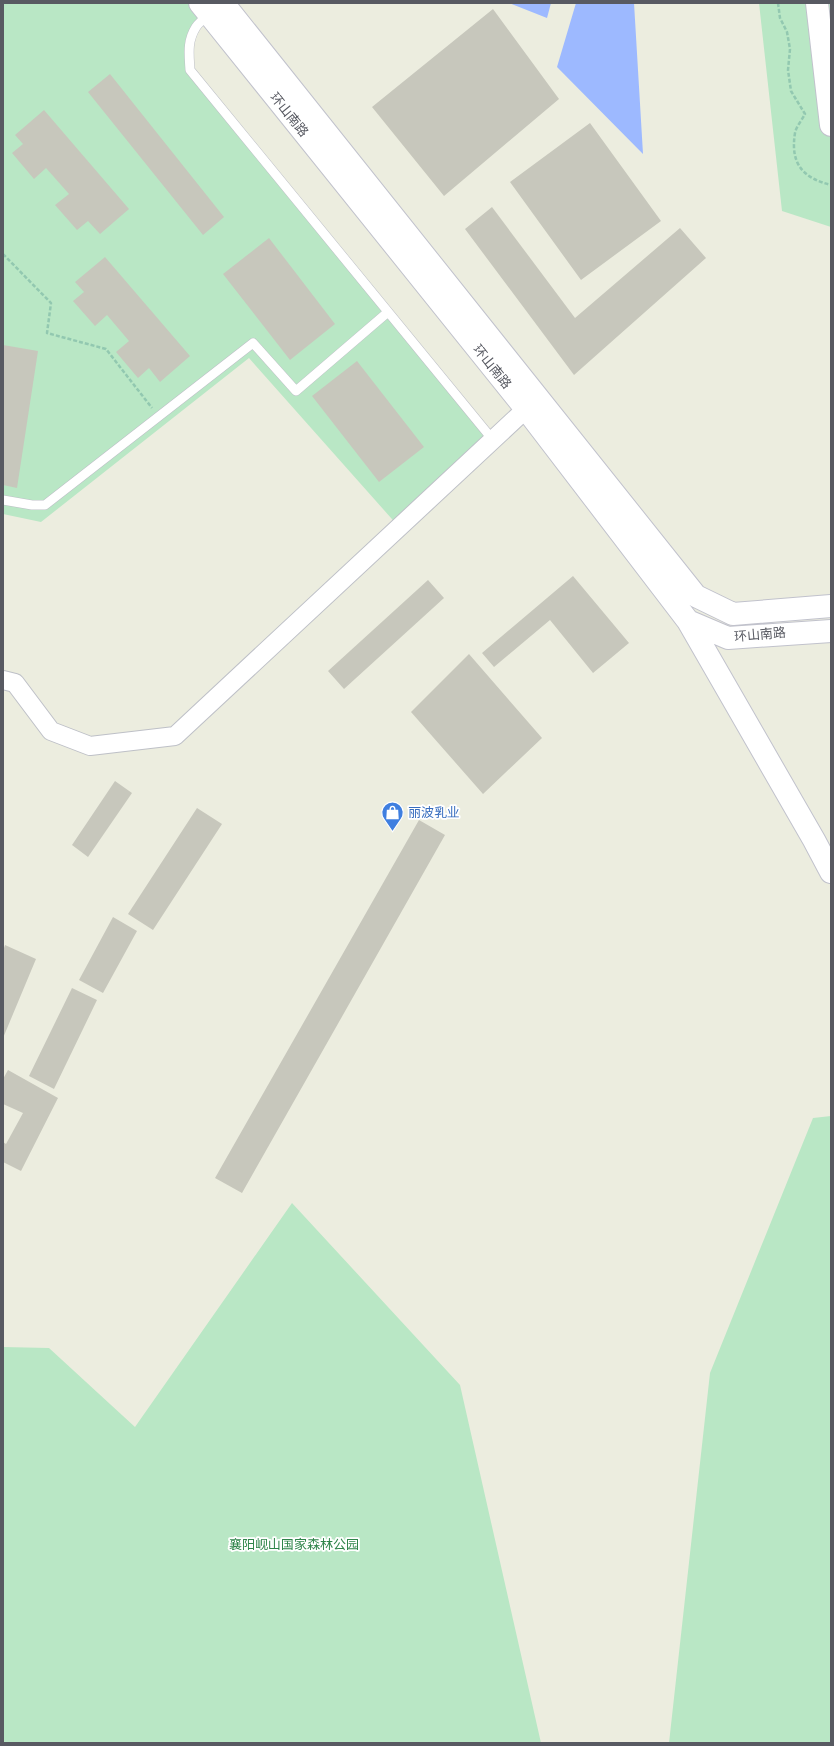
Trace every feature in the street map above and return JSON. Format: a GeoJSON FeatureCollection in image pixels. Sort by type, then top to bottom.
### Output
{"type":"FeatureCollection","features":[{"type":"Feature","properties":{"kind":"main road"},"geometry":{"type":"LineString","coordinates":[[817,3],[831,125]]}},
{"type":"Feature","properties":{"kind":"main road","name":"环山南路"},"geometry":{"type":"LineString","coordinates":[[210,6],[526,409],[688,621],[728,638],[831,631]]}},
{"type":"Feature","properties":{"kind":"main road","name":"环山南路"},"geometry":{"type":"LineString","coordinates":[[210,6],[696,596],[733,614],[831,606]]}},
{"type":"Feature","properties":{"kind":"main road"},"geometry":{"type":"LineString","coordinates":[[688,621],[831,872]]}},
{"type":"Feature","properties":{"kind":"street"},"geometry":{"type":"LineString","coordinates":[[3,680],[15,683],[51,731],[90,746],[175,736],[526,409]]}},
{"type":"Feature","properties":{"kind":"lane"},"geometry":{"type":"LineString","coordinates":[[210,6],[205,17],[196,25],[189,42],[190,70],[493,440]]}},
{"type":"Feature","properties":{"kind":"lane"},"geometry":{"type":"LineString","coordinates":[[3,500],[32,505],[45,504],[253,343],[296,392],[388,312]]}},
{"type":"Feature","properties":{"kind":"path"},"geometry":{"type":"LineString","coordinates":[[778,3],[780,18],[787,32],[790,49],[788,70],[791,91],[804,114],[795,132],[794,155],[804,173],[818,181],[831,185]]}},
{"type":"Feature","properties":{"kind":"path"},"geometry":{"type":"LineString","coordinates":[[3,254],[52,303],[47,333],[106,349],[159,416]]}},
{"type":"Feature","properties":{"kind":"green space"},"geometry":{"type":"Polygon","coordinates":[[[3,3],[200,3],[208,13],[196,25],[190,70],[493,440],[399,527],[249,358],[41,522],[3,514],[3,3]]]}},
{"type":"Feature","properties":{"kind":"green space"},"geometry":{"type":"Polygon","coordinates":[[[759,3],[831,3],[831,227],[782,211],[759,3]]]}},
{"type":"Feature","properties":{"kind":"green space"},"geometry":{"type":"Polygon","coordinates":[[[831,1116],[831,1743],[669,1743],[710,1373],[813,1118],[831,1116]]]}},
{"type":"Feature","properties":{"kind":"green space","name":"襄阳岘山国家森林公园"},"geometry":{"type":"Polygon","coordinates":[[[292,1203],[460,1385],[541,1743],[3,1743],[3,1347],[49,1348],[135,1427],[292,1203]]]}},
{"type":"Feature","properties":{"kind":"water"},"geometry":{"type":"Polygon","coordinates":[[[509,3],[551,3],[547,18],[509,3]]]}},
{"type":"Feature","properties":{"kind":"water"},"geometry":{"type":"Polygon","coordinates":[[[576,3],[634,3],[643,154],[557,67],[576,3]]]}},
{"type":"Feature","properties":{"kind":"building"},"geometry":{"type":"Polygon","coordinates":[[[493,9],[559,99],[444,196],[372,107],[493,9]]]}},
{"type":"Feature","properties":{"kind":"building"},"geometry":{"type":"Polygon","coordinates":[[[110,74],[224,217],[203,235],[88,92],[110,74]]]}},
{"type":"Feature","properties":{"kind":"building"},"geometry":{"type":"Polygon","coordinates":[[[44,110],[129,209],[100,234],[88,221],[77,230],[55,205],[69,194],[46,168],[34,179],[12,153],[23,144],[15,135],[44,110]]]}},
{"type":"Feature","properties":{"kind":"building"},"geometry":{"type":"Polygon","coordinates":[[[590,123],[661,221],[581,280],[510,182],[590,123]]]}},
{"type":"Feature","properties":{"kind":"building"},"geometry":{"type":"Polygon","coordinates":[[[492,207],[575,318],[680,228],[706,258],[574,375],[465,229],[492,207]]]}},
{"type":"Feature","properties":{"kind":"building"},"geometry":{"type":"Polygon","coordinates":[[[269,238],[335,324],[290,360],[223,274],[269,238]]]}},
{"type":"Feature","properties":{"kind":"building"},"geometry":{"type":"Polygon","coordinates":[[[105,257],[190,356],[160,382],[149,368],[138,378],[116,352],[129,341],[107,315],[95,326],[73,301],[84,292],[75,282],[105,257]]]}},
{"type":"Feature","properties":{"kind":"building"},"geometry":{"type":"Polygon","coordinates":[[[3,345],[38,351],[17,488],[3,485],[3,345]]]}},
{"type":"Feature","properties":{"kind":"building"},"geometry":{"type":"Polygon","coordinates":[[[357,361],[424,447],[379,482],[312,396],[357,361]]]}},
{"type":"Feature","properties":{"kind":"building"},"geometry":{"type":"Polygon","coordinates":[[[573,576],[629,643],[593,673],[550,620],[494,667],[482,653],[573,576]]]}},
{"type":"Feature","properties":{"kind":"building"},"geometry":{"type":"Polygon","coordinates":[[[428,580],[444,598],[344,689],[328,671],[428,580]]]}},
{"type":"Feature","properties":{"kind":"building"},"geometry":{"type":"Polygon","coordinates":[[[469,654],[542,738],[483,794],[411,712],[469,654]]]}},
{"type":"Feature","properties":{"kind":"building"},"geometry":{"type":"Polygon","coordinates":[[[115,781],[132,793],[88,857],[72,845],[115,781]]]}},
{"type":"Feature","properties":{"kind":"building"},"geometry":{"type":"Polygon","coordinates":[[[197,808],[222,824],[153,930],[128,914],[197,808]]]}},
{"type":"Feature","properties":{"kind":"building"},"geometry":{"type":"Polygon","coordinates":[[[419,820],[445,835],[242,1193],[215,1178],[419,820]]]}},
{"type":"Feature","properties":{"kind":"building"},"geometry":{"type":"Polygon","coordinates":[[[113,917],[137,931],[103,993],[79,980],[113,917]]]}},
{"type":"Feature","properties":{"kind":"building"},"geometry":{"type":"Polygon","coordinates":[[[5,945],[36,959],[3,1038],[3,951],[5,945]]]}},
{"type":"Feature","properties":{"kind":"building"},"geometry":{"type":"Polygon","coordinates":[[[72,988],[97,1000],[54,1089],[29,1076],[72,988]]]}},
{"type":"Feature","properties":{"kind":"building"},"geometry":{"type":"Polygon","coordinates":[[[8,1070],[58,1098],[21,1171],[3,1162],[3,1142],[6,1144],[23,1113],[3,1104],[3,1079],[8,1070]]]}},
{"type":"Feature","properties":{"kind":"place","name":"丽波乳业"},"geometry":{"type":"Point","coordinates":[393,832]}}]}
